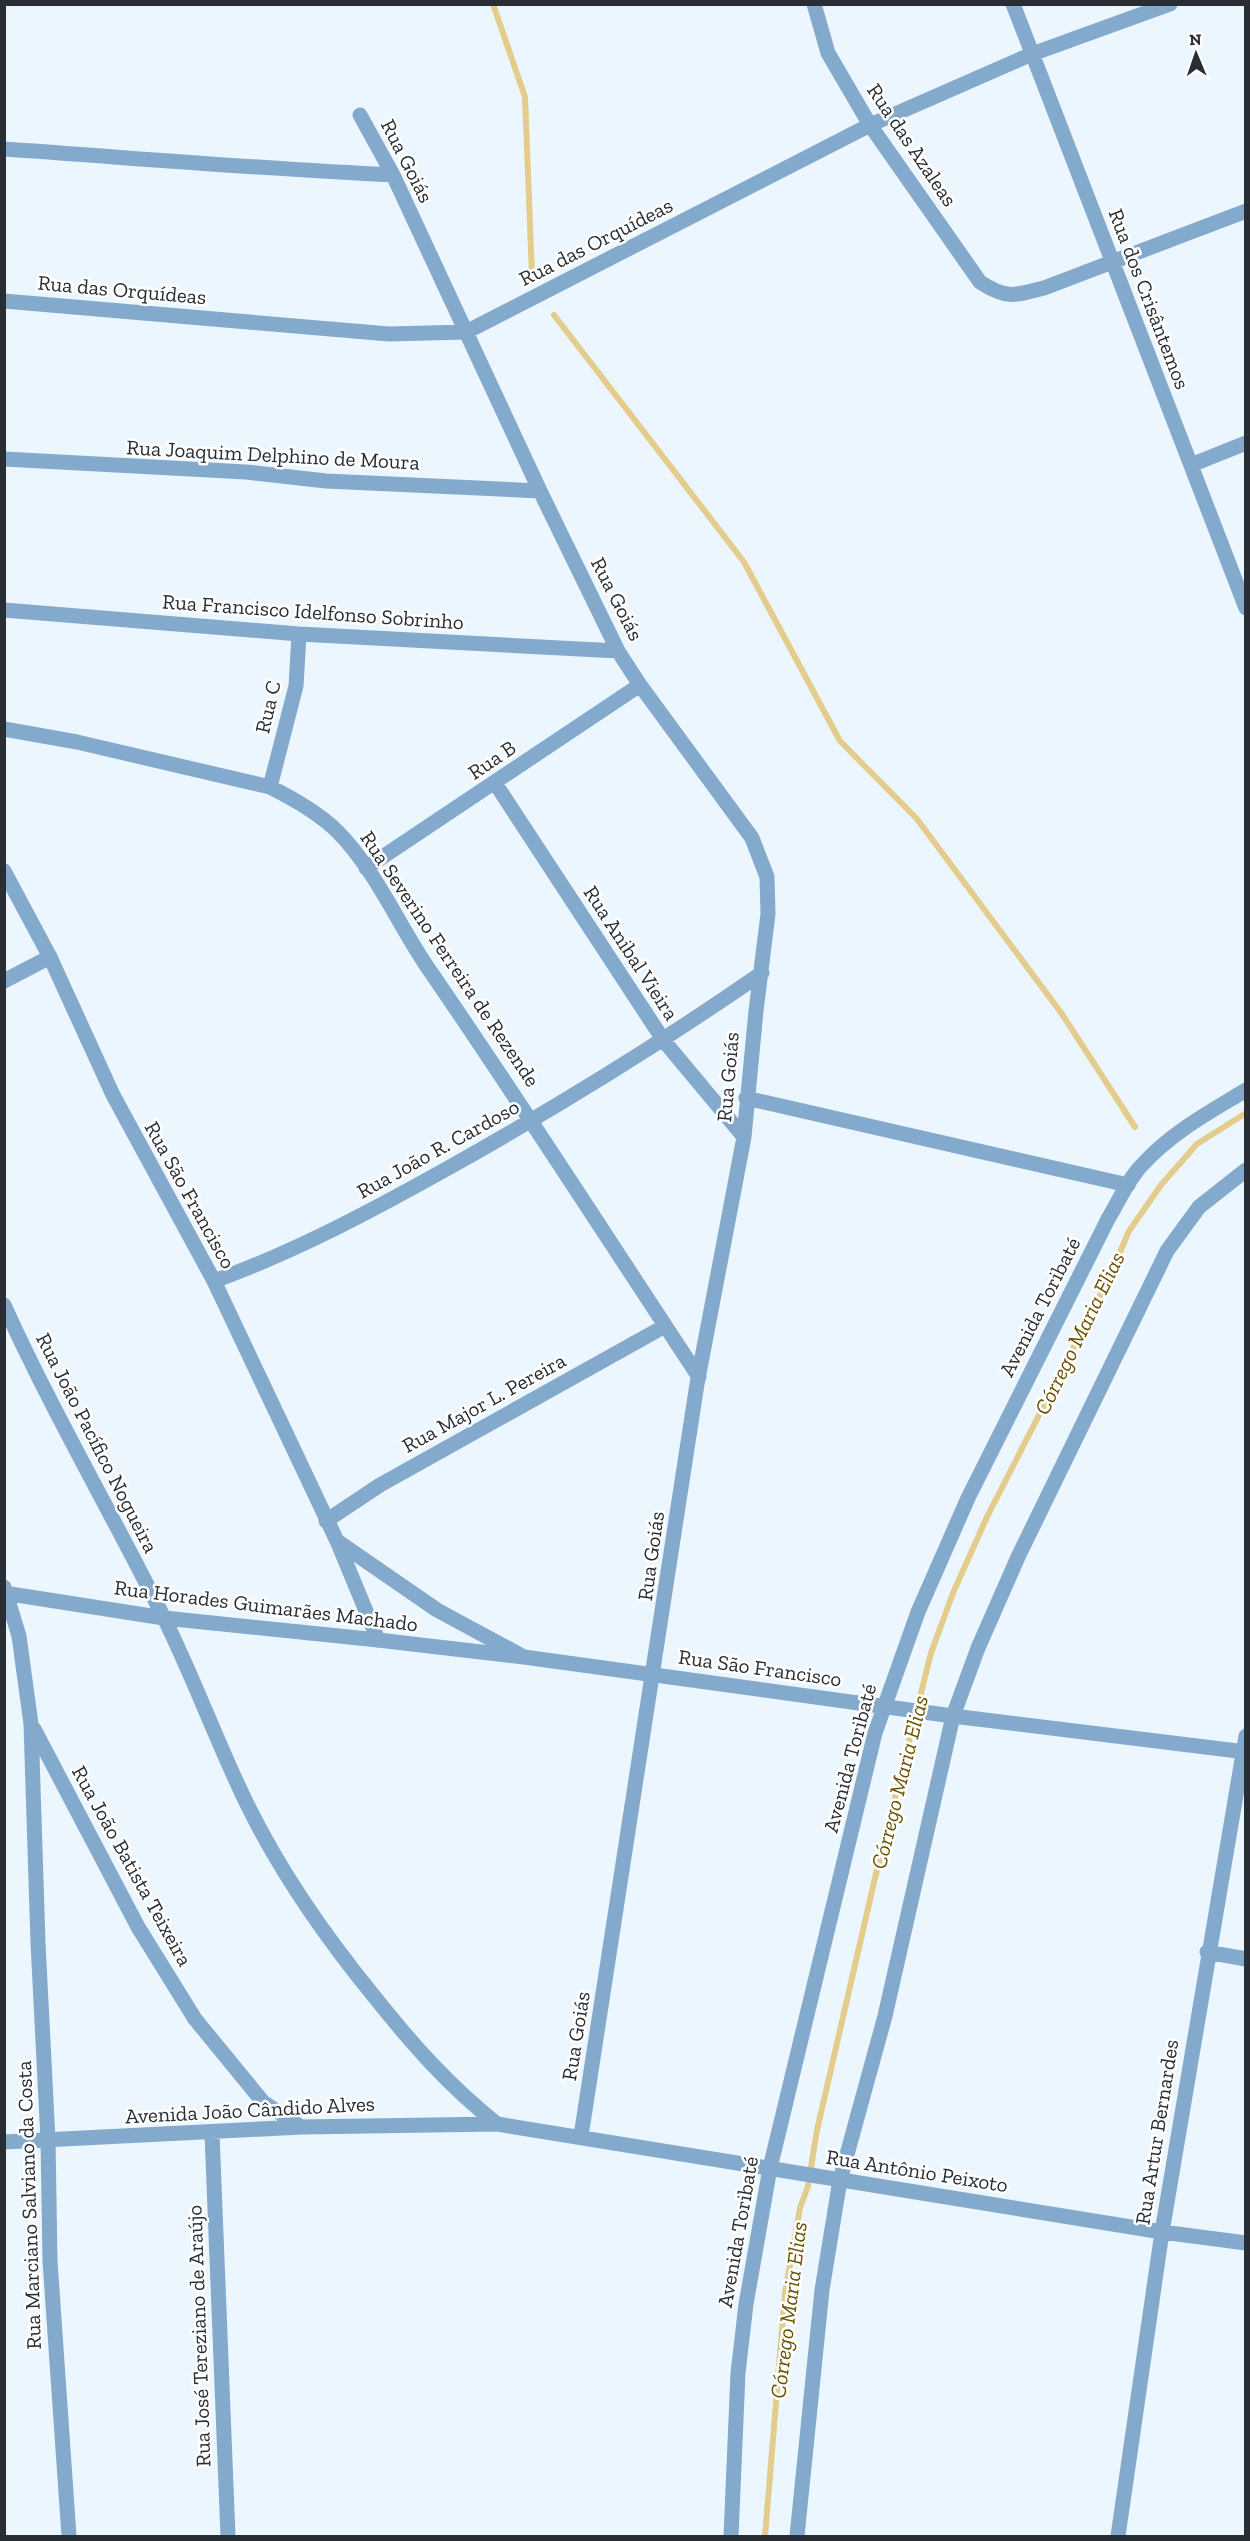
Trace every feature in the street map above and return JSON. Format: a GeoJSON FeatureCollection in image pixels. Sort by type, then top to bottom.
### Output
{"type":"FeatureCollection","features":[{"type":"Feature","properties":{"kind":"street","name":"Rua das Azaleas"},"geometry":{"type":"LineString","coordinates":[[814,4],[828,53],[870,125],[980,282],[999,294],[1020,294],[1044,288],[1113,263]]}},
{"type":"Feature","properties":{"kind":"street","name":"Rua dos Crisântemos"},"geometry":{"type":"LineString","coordinates":[[1013,4],[1245,608]]}},
{"type":"Feature","properties":{"kind":"street","name":"Rua das Orquídeas"},"geometry":{"type":"LineString","coordinates":[[4,301],[389,334],[466,333],[870,125],[1032,54],[1170,4]]}},
{"type":"Feature","properties":{"kind":"street","name":"Rua Goiás"},"geometry":{"type":"LineString","coordinates":[[360,115],[393,175],[540,491],[618,651],[640,685],[752,838],[767,877],[768,914],[746,1098],[744,1137],[699,1377],[581,2136]]}},
{"type":"Feature","properties":{"kind":"street"},"geometry":{"type":"LineString","coordinates":[[4,149],[129,156],[219,166],[393,175]]}},
{"type":"Feature","properties":{"kind":"street"},"geometry":{"type":"LineString","coordinates":[[1113,263],[1245,211]]}},
{"type":"Feature","properties":{"kind":"street"},"geometry":{"type":"LineString","coordinates":[[1191,465],[1245,443]]}},
{"type":"Feature","properties":{"kind":"street","name":"Rua Joaquim Delphino de Moura"},"geometry":{"type":"LineString","coordinates":[[4,459],[246,472],[326,481],[540,491]]}},
{"type":"Feature","properties":{"kind":"street","name":"Rua Francisco Idelfonso Sobrinho"},"geometry":{"type":"LineString","coordinates":[[4,610],[299,634],[618,651]]}},
{"type":"Feature","properties":{"kind":"street","name":"Rua C"},"geometry":{"type":"LineString","coordinates":[[270,787],[296,686],[299,634]]}},
{"type":"Feature","properties":{"kind":"street","name":"Rua B"},"geometry":{"type":"LineString","coordinates":[[366,868],[640,685]]}},
{"type":"Feature","properties":{"kind":"street","name":"Rua Severino Ferreira de Rezende"},"geometry":{"type":"LineString","coordinates":[[4,729],[77,742],[270,787],[293,798],[337,832],[366,868],[424,961],[533,1120],[699,1377]]}},
{"type":"Feature","properties":{"kind":"street","name":"Rua Anibal Vieira"},"geometry":{"type":"LineString","coordinates":[[495,783],[664,1041],[744,1137]]}},
{"type":"Feature","properties":{"kind":"street","name":"Rua São Francisco"},"geometry":{"type":"LineString","coordinates":[[4,871],[50,957],[112,1095],[214,1281],[337,1541],[378,1640]]}},
{"type":"Feature","properties":{"kind":"street"},"geometry":{"type":"LineString","coordinates":[[4,981],[50,957]]}},
{"type":"Feature","properties":{"kind":"street","name":"Rua João R. Cardoso"},"geometry":{"type":"LineString","coordinates":[[214,1281],[268,1262],[339,1227],[533,1120],[664,1041],[762,973]]}},
{"type":"Feature","properties":{"kind":"street","name":"Avenida Toribaté"},"geometry":{"type":"LineString","coordinates":[[731,2536],[738,2373],[746,2304],[776,2169],[891,1707],[918,1612],[968,1498],[1108,1219],[1128,1185],[1142,1165],[1174,1135],[1245,1090]]}},
{"type":"Feature","properties":{"kind":"street"},"geometry":{"type":"LineString","coordinates":[[746,1098],[1128,1185]]}},
{"type":"Feature","properties":{"kind":"street"},"geometry":{"type":"LineString","coordinates":[[796,2536],[834,2179],[885,2016],[946,1715],[1018,1557],[1167,1251],[1199,1207],[1245,1170]]}},
{"type":"Feature","properties":{"kind":"street","name":"Rua João Pacífico Nogueira"},"geometry":{"type":"LineString","coordinates":[[4,1305],[29,1360],[164,1618],[246,1802],[277,1862],[312,1917],[419,2052],[459,2094],[497,2124]]}},
{"type":"Feature","properties":{"kind":"street","name":"Rua Major L. Pereira"},"geometry":{"type":"LineString","coordinates":[[326,1521],[380,1485],[665,1326]]}},
{"type":"Feature","properties":{"kind":"street","name":"Rua São Francisco"},"geometry":{"type":"LineString","coordinates":[[337,1541],[437,1610],[524,1657],[946,1715],[1244,1752]]}},
{"type":"Feature","properties":{"kind":"street","name":"Rua Horades Guimarães Machado"},"geometry":{"type":"LineString","coordinates":[[5,1591],[164,1618],[524,1657]]}},
{"type":"Feature","properties":{"kind":"street","name":"Rua Marciano Salviano da Costa"},"geometry":{"type":"LineString","coordinates":[[5,1591],[19,1636],[31,1724],[38,1943],[48,2140],[50,2261],[69,2536]]}},
{"type":"Feature","properties":{"kind":"street","name":"Rua João Batista Teixeira"},"geometry":{"type":"LineString","coordinates":[[31,1724],[138,1928],[195,2019],[263,2102],[301,2127]]}},
{"type":"Feature","properties":{"kind":"street","name":"Rua Artur Bernardes"},"geometry":{"type":"LineString","coordinates":[[1118,2536],[1162,2232],[1207,1952],[1245,1736]]}},
{"type":"Feature","properties":{"kind":"street"},"geometry":{"type":"LineString","coordinates":[[1207,1952],[1245,1959]]}},
{"type":"Feature","properties":{"kind":"street"},"geometry":{"type":"LineString","coordinates":[[497,2124],[581,2136]]}},
{"type":"Feature","properties":{"kind":"street","name":"Avenida João Cândido Alves"},"geometry":{"type":"LineString","coordinates":[[4,2142],[301,2127],[497,2124]]}},
{"type":"Feature","properties":{"kind":"street","name":"Rua José Tereziano de Araújo"},"geometry":{"type":"LineString","coordinates":[[212,2133],[228,2536]]}},
{"type":"Feature","properties":{"kind":"street","name":"Rua Antônio Peixoto"},"geometry":{"type":"LineString","coordinates":[[581,2136],[1162,2232],[1245,2243]]}},
{"type":"Feature","properties":{"kind":"waterway"},"geometry":{"type":"LineString","coordinates":[[493,4],[525,97],[532,275]]}},
{"type":"Feature","properties":{"kind":"waterway"},"geometry":{"type":"LineString","coordinates":[[554,315],[744,562],[840,741],[917,819],[1062,1014],[1135,1127]]}},
{"type":"Feature","properties":{"kind":"waterway","name":"Córrego Maria Elias"},"geometry":{"type":"LineString","coordinates":[[765,2536],[785,2293],[800,2208],[808,2186],[817,2130],[875,1878],[931,1653],[953,1593],[987,1517],[1109,1278],[1129,1231],[1161,1185],[1197,1144],[1246,1113]]}}]}
